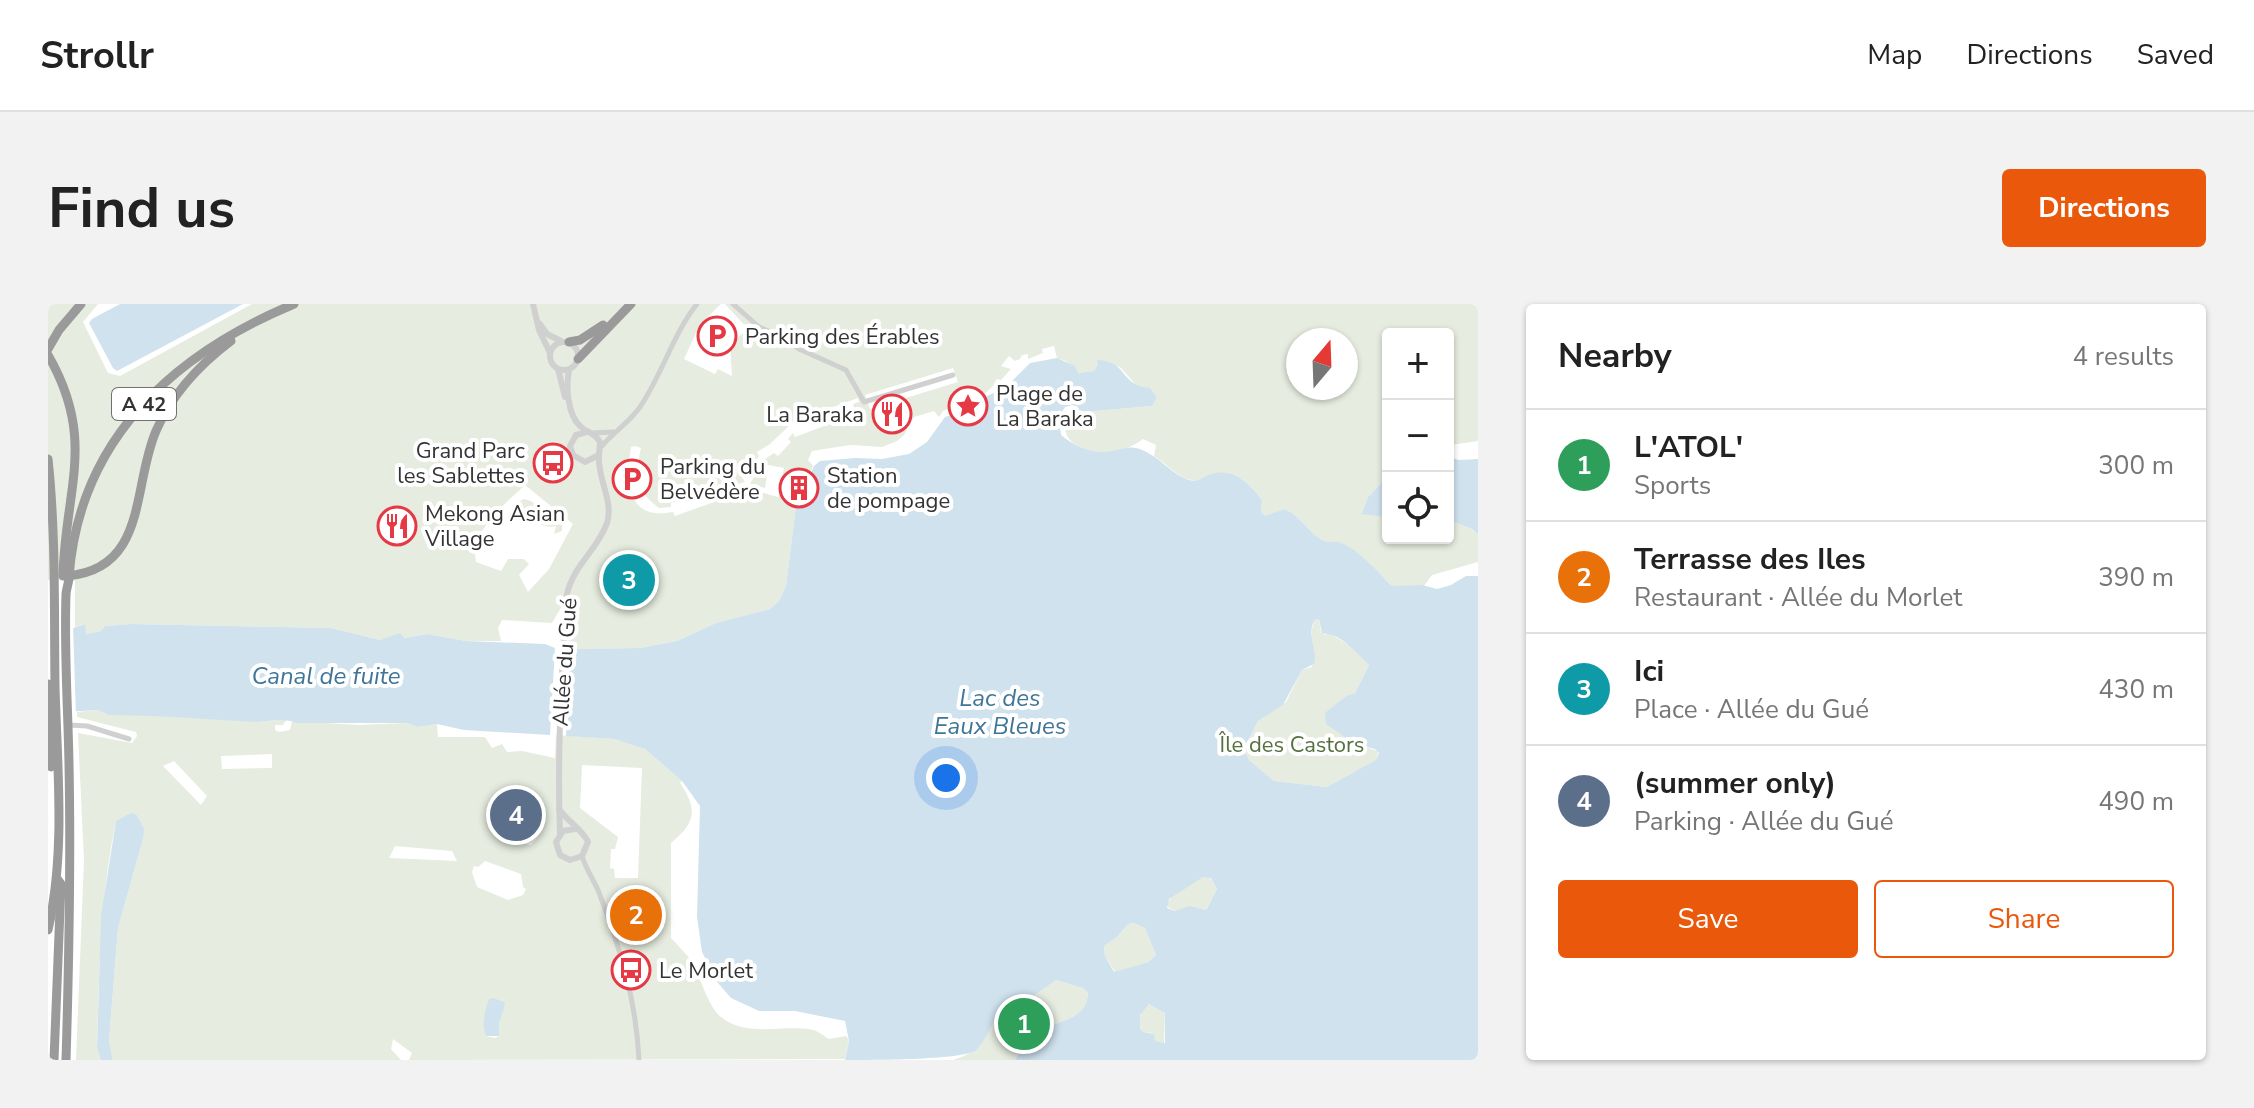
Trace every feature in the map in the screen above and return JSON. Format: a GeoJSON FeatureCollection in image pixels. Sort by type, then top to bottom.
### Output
{"type":"FeatureCollection","features":[{"type":"Feature","properties":{"kind":"highway"},"geometry":{"type":"LineString","coordinates":[[48,930],[56,876],[53,588],[76,451],[70,405],[49,354],[59,330],[81,304]]}},
{"type":"Feature","properties":{"kind":"highway"},"geometry":{"type":"LineString","coordinates":[[48,459],[58,567],[67,576],[88,572],[116,554],[130,533],[149,446],[171,402],[188,379],[236,337],[293,304]]}},
{"type":"Feature","properties":{"kind":"highway","name":"A 42"},"geometry":{"type":"LineString","coordinates":[[66,1060],[71,902],[69,732],[66,585],[58,567],[89,485],[111,444],[125,426],[169,380],[205,351],[251,322],[293,304]]}},
{"type":"Feature","properties":{"kind":"highway"},"geometry":{"type":"LineString","coordinates":[[566,342],[580,340],[629,304]]}},
{"type":"Feature","properties":{"kind":"highway"},"geometry":{"type":"LineString","coordinates":[[578,359],[629,304]]}},
{"type":"Feature","properties":{"kind":"highway"},"geometry":{"type":"LineString","coordinates":[[48,684],[53,732],[48,761]]}},
{"type":"Feature","properties":{"kind":"highway"},"geometry":{"type":"LineString","coordinates":[[48,893],[51,867],[50,747]]}},
{"type":"Feature","properties":{"kind":"highway"},"geometry":{"type":"LineString","coordinates":[[54,1060],[61,884],[56,876]]}},
{"type":"Feature","properties":{"kind":"street"},"geometry":{"type":"LineString","coordinates":[[533,304],[551,363],[558,369],[573,421],[570,446],[573,455],[585,462],[599,455],[601,447],[641,405],[697,304]]}},
{"type":"Feature","properties":{"kind":"street"},"geometry":{"type":"LineString","coordinates":[[733,304],[759,327],[846,370],[864,402],[953,375]]}},
{"type":"Feature","properties":{"kind":"street"},"geometry":{"type":"LineString","coordinates":[[536,317],[547,334],[577,349],[578,359],[569,370],[567,392],[576,422],[598,438],[601,447]]}},
{"type":"Feature","properties":{"kind":"street"},"geometry":{"type":"LineString","coordinates":[[550,353],[555,345],[566,342]]}},
{"type":"Feature","properties":{"kind":"street"},"geometry":{"type":"LineString","coordinates":[[558,369],[569,370]]}},
{"type":"Feature","properties":{"kind":"street"},"geometry":{"type":"LineString","coordinates":[[573,438],[579,433],[614,432]]}},
{"type":"Feature","properties":{"kind":"street","name":"Allée du Gué"},"geometry":{"type":"LineString","coordinates":[[599,455],[600,480]]}},
{"type":"Feature","properties":{"kind":"street","name":"Allée du Gué"},"geometry":{"type":"LineString","coordinates":[[560,834],[559,743],[567,594],[575,574],[608,520],[607,498],[600,480],[585,462]]}},
{"type":"Feature","properties":{"kind":"street"},"geometry":{"type":"LineString","coordinates":[[48,724],[87,726],[129,739]]}},
{"type":"Feature","properties":{"kind":"street"},"geometry":{"type":"LineString","coordinates":[[559,809],[588,842],[582,856],[574,860],[566,859],[558,852],[556,842],[560,834],[575,829]]}},
{"type":"Feature","properties":{"kind":"street"},"geometry":{"type":"LineString","coordinates":[[582,856],[588,874]]}},
{"type":"Feature","properties":{"kind":"street"},"geometry":{"type":"LineString","coordinates":[[574,860],[596,886],[631,987],[639,1060]]}},
{"type":"Feature","properties":{"kind":"green space"},"geometry":{"type":"Polygon","coordinates":[[[48,304],[98,304],[83,322],[108,373],[120,376],[252,304],[721,304],[700,324],[684,359],[715,374],[718,369],[732,376],[730,344],[748,329],[725,304],[1478,304],[1478,441],[1454,445],[1454,328],[1382,328],[1382,482],[1368,497],[1361,513],[1382,516],[1382,544],[1454,544],[1454,522],[1478,534],[1478,562],[1432,575],[1424,586],[1392,586],[1357,553],[1343,544],[1320,538],[1285,509],[1265,517],[1261,512],[1262,500],[1240,478],[1227,475],[1194,481],[1186,478],[1154,456],[1156,445],[1143,439],[1124,449],[1106,453],[1087,450],[1073,443],[1066,433],[1066,426],[1068,414],[1076,407],[1084,412],[1152,406],[1157,398],[1136,385],[1120,367],[1098,364],[1094,371],[1078,373],[1066,361],[1057,358],[1054,346],[1042,349],[1043,353],[1028,359],[1028,354],[1015,361],[1009,356],[1001,366],[1011,369],[1001,380],[997,379],[987,392],[943,411],[939,417],[934,411],[914,417],[897,441],[882,447],[850,445],[812,451],[808,460],[813,466],[796,507],[786,586],[779,601],[770,609],[716,623],[677,641],[640,648],[570,649],[570,641],[561,640],[562,606],[552,623],[502,620],[498,628],[501,641],[466,641],[427,634],[403,638],[400,634],[380,640],[331,628],[131,624],[105,626],[101,631],[85,634],[85,624],[75,627],[75,581],[48,580],[48,304]],[[953,368],[865,395],[870,409],[958,382],[953,368]],[[858,398],[794,421],[757,452],[759,456],[755,462],[752,458],[742,477],[745,482],[671,503],[671,507],[659,508],[641,489],[637,467],[641,448],[631,447],[629,474],[632,496],[646,511],[673,512],[675,516],[746,488],[778,497],[784,468],[763,464],[762,469],[768,470],[765,488],[750,484],[762,461],[774,453],[778,456],[791,442],[788,439],[793,433],[795,437],[856,414],[853,404],[859,402],[858,398]],[[525,485],[484,529],[478,540],[476,562],[501,571],[508,559],[524,559],[529,564],[519,575],[528,592],[549,569],[573,524],[525,485]]]}},
{"type":"Feature","properties":{"kind":"green space"},"geometry":{"type":"Polygon","coordinates":[[[524,499],[562,525],[562,531],[554,534],[556,526],[545,526],[527,517],[520,507],[520,501],[524,499]]]}},
{"type":"Feature","properties":{"kind":"green space","name":"Île des Castors"},"geometry":{"type":"Polygon","coordinates":[[[1316,619],[1319,619],[1321,633],[1329,633],[1355,649],[1369,665],[1355,693],[1336,705],[1344,735],[1355,744],[1378,751],[1377,760],[1327,787],[1274,781],[1249,760],[1244,749],[1258,721],[1286,702],[1302,670],[1312,667],[1312,630],[1316,619]]]}},
{"type":"Feature","properties":{"kind":"green space"},"geometry":{"type":"Polygon","coordinates":[[[98,710],[108,715],[172,715],[258,722],[287,719],[283,725],[275,725],[275,730],[279,732],[290,730],[292,721],[359,725],[407,723],[418,727],[437,724],[438,737],[485,737],[492,748],[502,744],[507,752],[522,751],[555,758],[556,735],[615,739],[645,749],[682,781],[680,783],[692,808],[690,822],[671,843],[671,938],[692,962],[713,1007],[721,1017],[742,1027],[813,1030],[829,1039],[846,1036],[849,1040],[845,1059],[409,1060],[412,1053],[393,1039],[391,1049],[401,1060],[113,1060],[109,1041],[118,928],[143,839],[143,828],[137,815],[116,821],[111,849],[103,906],[100,963],[97,1048],[101,1060],[76,1060],[84,860],[78,733],[132,743],[137,736],[136,732],[77,717],[77,712],[98,710]],[[272,754],[221,756],[222,769],[272,768],[272,754]],[[174,761],[163,766],[201,805],[207,796],[174,761]],[[582,765],[580,808],[618,837],[615,849],[611,849],[610,868],[614,869],[615,878],[638,878],[642,768],[582,765]],[[499,799],[500,819],[537,818],[537,800],[499,799]],[[538,821],[500,822],[500,840],[531,845],[543,830],[543,825],[538,821]],[[395,846],[389,858],[457,861],[452,851],[395,846]],[[485,861],[478,867],[474,866],[472,872],[477,887],[508,900],[523,895],[526,889],[521,874],[485,861]],[[489,999],[484,1030],[486,1036],[499,1036],[505,1006],[489,999]]]}},
{"type":"Feature","properties":{"kind":"green space"},"geometry":{"type":"Polygon","coordinates":[[[1207,876],[1217,889],[1205,911],[1192,908],[1175,911],[1166,906],[1183,887],[1207,876]]]}},
{"type":"Feature","properties":{"kind":"green space"},"geometry":{"type":"Polygon","coordinates":[[[1128,924],[1145,928],[1156,955],[1148,962],[1115,972],[1105,956],[1104,946],[1128,924]]]}},
{"type":"Feature","properties":{"kind":"green space"},"geometry":{"type":"Polygon","coordinates":[[[1056,980],[1083,988],[1088,993],[1086,1004],[1073,1017],[1036,1031],[1028,1037],[1015,1060],[953,1060],[972,1052],[983,1041],[1000,1007],[1022,1003],[1056,980]]]}},
{"type":"Feature","properties":{"kind":"green space"},"geometry":{"type":"Polygon","coordinates":[[[1150,1004],[1165,1013],[1164,1043],[1155,1041],[1152,1033],[1143,1032],[1141,1028],[1142,1012],[1150,1004]]]}},
{"type":"Feature","properties":{"kind":"water"},"geometry":{"type":"Polygon","coordinates":[[[120,304],[243,304],[117,371],[89,323],[120,304]]]}},
{"type":"Feature","properties":{"kind":"water","name":"Lac des Eaux Bleues"},"geometry":{"type":"Polygon","coordinates":[[[1057,358],[1075,366],[1078,373],[1094,371],[1097,360],[1105,361],[1117,366],[1139,386],[1150,388],[1157,398],[1152,406],[1084,412],[1073,405],[1065,407],[1059,417],[1061,435],[1072,443],[1098,452],[1136,448],[1192,481],[1220,472],[1235,475],[1262,500],[1261,512],[1265,516],[1285,509],[1320,538],[1352,548],[1392,586],[1422,585],[1437,589],[1466,576],[1478,576],[1478,1060],[1015,1060],[1028,1037],[1073,1017],[1086,1004],[1088,993],[1083,988],[1056,980],[1022,1002],[1000,1007],[975,1051],[933,1058],[845,1060],[849,1041],[845,1021],[795,1011],[759,1011],[731,998],[718,983],[702,952],[697,917],[700,806],[682,781],[645,749],[615,739],[566,736],[570,649],[640,648],[677,641],[716,623],[770,609],[779,601],[786,586],[796,507],[814,466],[820,461],[882,459],[909,454],[927,442],[945,417],[971,408],[1005,388],[1030,363],[1057,358]],[[1319,619],[1313,624],[1314,664],[1302,670],[1283,705],[1258,721],[1244,749],[1249,760],[1274,781],[1327,787],[1376,760],[1379,753],[1355,744],[1326,724],[1325,713],[1346,696],[1355,693],[1369,665],[1341,639],[1322,634],[1319,619]],[[1203,877],[1169,899],[1167,908],[1175,911],[1189,906],[1206,910],[1217,889],[1211,878],[1203,877]],[[1128,924],[1104,946],[1105,956],[1114,972],[1148,962],[1156,955],[1145,928],[1128,924]],[[1149,1004],[1140,1015],[1143,1032],[1154,1034],[1155,1041],[1165,1043],[1165,1013],[1149,1004]]]}},
{"type":"Feature","properties":{"kind":"water"},"geometry":{"type":"Polygon","coordinates":[[[1454,459],[1478,459],[1478,534],[1454,522],[1454,459]]]}},
{"type":"Feature","properties":{"kind":"water"},"geometry":{"type":"Polygon","coordinates":[[[1382,482],[1382,516],[1361,514],[1368,497],[1382,482]]]}},
{"type":"Feature","properties":{"kind":"water","name":"Canal de fuite"},"geometry":{"type":"Polygon","coordinates":[[[85,624],[86,634],[101,631],[105,626],[131,624],[331,628],[380,640],[400,633],[404,638],[427,634],[466,641],[545,644],[555,648],[550,735],[464,730],[437,724],[418,727],[407,723],[254,722],[108,715],[98,710],[48,713],[67,630],[85,624]]]}},
{"type":"Feature","properties":{"kind":"water"},"geometry":{"type":"Polygon","coordinates":[[[131,813],[137,815],[144,829],[143,839],[118,928],[109,1041],[113,1060],[101,1060],[97,1048],[101,916],[116,821],[131,813]]]}},
{"type":"Feature","properties":{"kind":"water"},"geometry":{"type":"Polygon","coordinates":[[[489,999],[504,1002],[505,1006],[499,1036],[486,1036],[485,1013],[489,999]]]}},
{"type":"Feature","properties":{"kind":"pier"},"geometry":{"type":"Polygon","coordinates":[[[73,624],[76,716],[48,717],[48,629],[73,624]]]}},
{"type":"Feature","properties":{"kind":"place","name":"Parking des Érables"},"geometry":{"type":"Point","coordinates":[717,336]}},
{"type":"Feature","properties":{"kind":"place","name":"Plage de La Baraka"},"geometry":{"type":"Point","coordinates":[968,406]}},
{"type":"Feature","properties":{"kind":"place","name":"La Baraka"},"geometry":{"type":"Point","coordinates":[892,414]}},
{"type":"Feature","properties":{"kind":"place","name":"Grand Parc les Sablettes"},"geometry":{"type":"Point","coordinates":[553,463]}},
{"type":"Feature","properties":{"kind":"place","name":"Parking du Belvédère"},"geometry":{"type":"Point","coordinates":[632,479]}},
{"type":"Feature","properties":{"kind":"place","name":"Station de pompage"},"geometry":{"type":"Point","coordinates":[799,488]}},
{"type":"Feature","properties":{"kind":"place","name":"Mekong Asian Village"},"geometry":{"type":"Point","coordinates":[397,526]}},
{"type":"Feature","properties":{"kind":"place","name":"Ici"},"geometry":{"type":"Point","coordinates":[629,580]}},
{"type":"Feature","properties":{"kind":"place","name":"(summer only)"},"geometry":{"type":"Point","coordinates":[516,815]}},
{"type":"Feature","properties":{"kind":"place","name":"Terrasse des Iles"},"geometry":{"type":"Point","coordinates":[636,915]}},
{"type":"Feature","properties":{"kind":"place","name":"Le Morlet"},"geometry":{"type":"Point","coordinates":[631,970]}},
{"type":"Feature","properties":{"kind":"place","name":"L'ATOL'"},"geometry":{"type":"Point","coordinates":[1024,1024]}}]}
